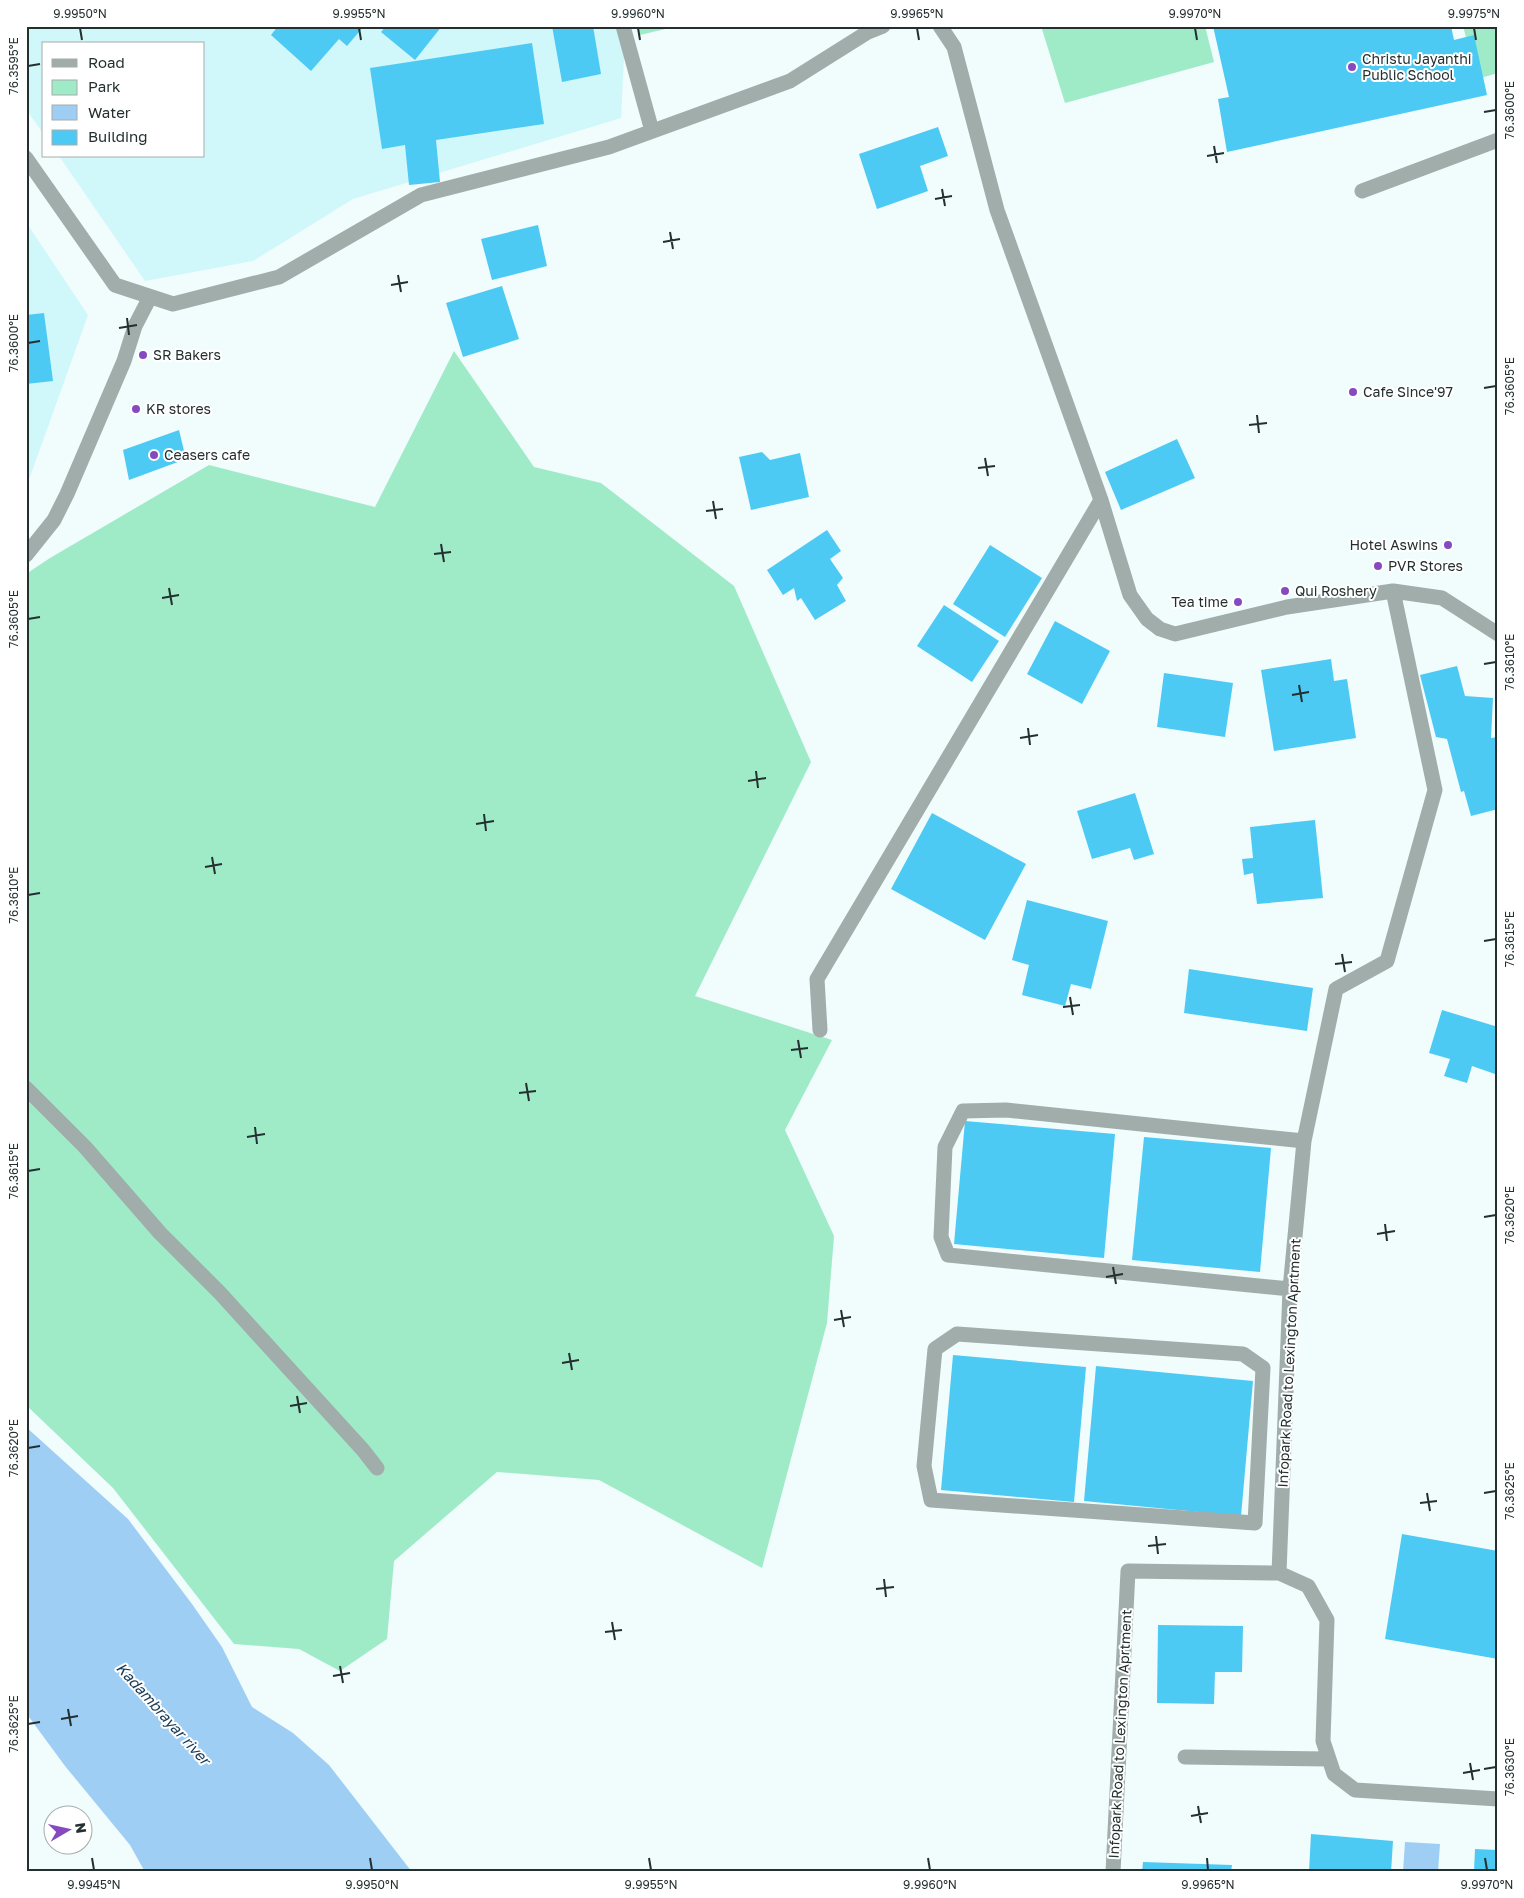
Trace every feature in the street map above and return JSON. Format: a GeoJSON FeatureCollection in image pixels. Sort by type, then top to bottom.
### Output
{"type":"FeatureCollection","features":[{"type":"Feature","properties":{"kind":"street"},"geometry":{"type":"LineString","coordinates":[[623,26],[652,131]]}},
{"type":"Feature","properties":{"kind":"street"},"geometry":{"type":"LineString","coordinates":[[26,158],[114,285],[173,304],[279,277],[421,195],[609,146],[790,81],[868,32],[883,26]]}},
{"type":"Feature","properties":{"kind":"street"},"geometry":{"type":"LineString","coordinates":[[940,26],[954,47],[997,210],[1101,500],[1130,594],[1147,619],[1160,630],[1175,634],[1286,607],[1393,591],[1442,598],[1498,634]]}},
{"type":"Feature","properties":{"kind":"street"},"geometry":{"type":"LineString","coordinates":[[1362,191],[1498,140]]}},
{"type":"Feature","properties":{"kind":"street"},"geometry":{"type":"LineString","coordinates":[[26,555],[54,520],[67,494],[124,361],[135,326],[150,297]]}},
{"type":"Feature","properties":{"kind":"street"},"geometry":{"type":"LineString","coordinates":[[820,1030],[817,979],[1101,500]]}},
{"type":"Feature","properties":{"kind":"street","name":"Infopark Road to Lexington Aprtment"},"geometry":{"type":"LineString","coordinates":[[1113,1872],[1128,1570],[1280,1572],[1290,1289],[1304,1141],[1336,989],[1387,961],[1435,790],[1393,591]]}},
{"type":"Feature","properties":{"kind":"street"},"geometry":{"type":"LineString","coordinates":[[26,1088],[85,1147],[160,1233],[226,1300],[363,1450],[377,1468]]}},
{"type":"Feature","properties":{"kind":"street"},"geometry":{"type":"LineString","coordinates":[[1290,1289],[948,1255],[941,1236],[944,1147],[963,1110],[1006,1110],[1304,1141]]}},
{"type":"Feature","properties":{"kind":"street"},"geometry":{"type":"LineString","coordinates":[[1255,1523],[1263,1368],[1243,1354],[957,1334],[935,1349],[924,1466],[931,1500],[1255,1523],[1281,1524]]}},
{"type":"Feature","properties":{"kind":"street"},"geometry":{"type":"LineString","coordinates":[[1280,1572],[1308,1586],[1327,1620],[1324,1741],[1334,1774],[1355,1790],[1498,1799]]}},
{"type":"Feature","properties":{"kind":"street"},"geometry":{"type":"LineString","coordinates":[[1185,1757],[1329,1759]]}},
{"type":"Feature","properties":{"kind":"shaded area"},"geometry":{"type":"Polygon","coordinates":[[[26,26],[617,26],[624,57],[621,118],[353,199],[253,261],[145,281],[60,158],[205,158],[205,42],[42,42],[42,132],[26,109],[26,26]]]}},
{"type":"Feature","properties":{"kind":"shaded area"},"geometry":{"type":"Polygon","coordinates":[[[26,222],[88,315],[26,488],[26,222]]]}},
{"type":"Feature","properties":{"kind":"green space"},"geometry":{"type":"Polygon","coordinates":[[[638,26],[678,26],[640,35],[638,26]]]}},
{"type":"Feature","properties":{"kind":"green space"},"geometry":{"type":"Polygon","coordinates":[[[1041,26],[1205,26],[1214,62],[1065,103],[1041,26]]]}},
{"type":"Feature","properties":{"kind":"green space"},"geometry":{"type":"Polygon","coordinates":[[[1463,26],[1498,26],[1498,73],[1477,79],[1463,26]]]}},
{"type":"Feature","properties":{"kind":"green space"},"geometry":{"type":"Polygon","coordinates":[[[454,351],[534,467],[601,483],[734,586],[811,762],[695,996],[832,1040],[785,1130],[834,1236],[827,1323],[762,1568],[599,1480],[497,1472],[394,1561],[387,1639],[340,1671],[299,1649],[234,1644],[113,1488],[26,1405],[26,574],[209,465],[375,507],[454,351]]]}},
{"type":"Feature","properties":{"kind":"water","name":"Kadambrayar river"},"geometry":{"type":"Polygon","coordinates":[[[26,1427],[128,1519],[222,1647],[252,1707],[293,1733],[329,1765],[412,1872],[145,1872],[130,1845],[65,1766],[26,1713],[26,1427]]]}},
{"type":"Feature","properties":{"kind":"water"},"geometry":{"type":"Polygon","coordinates":[[[1405,1842],[1440,1844],[1438,1872],[1403,1872],[1405,1842]]]}},
{"type":"Feature","properties":{"kind":"building"},"geometry":{"type":"Polygon","coordinates":[[[278,26],[364,26],[347,46],[339,39],[311,71],[271,35],[278,26]]]}},
{"type":"Feature","properties":{"kind":"building"},"geometry":{"type":"Polygon","coordinates":[[[386,26],[442,26],[415,60],[381,32],[386,26]]]}},
{"type":"Feature","properties":{"kind":"building"},"geometry":{"type":"Polygon","coordinates":[[[552,26],[593,26],[601,74],[562,82],[552,26]]]}},
{"type":"Feature","properties":{"kind":"building","name":"Christu Jayanthi Public School"},"geometry":{"type":"Polygon","coordinates":[[[1213,26],[1451,26],[1454,40],[1474,35],[1487,95],[1227,152],[1218,99],[1229,97],[1213,26]]]}},
{"type":"Feature","properties":{"kind":"building"},"geometry":{"type":"Polygon","coordinates":[[[532,43],[544,124],[436,140],[440,182],[409,185],[405,145],[382,149],[370,68],[532,43]]]}},
{"type":"Feature","properties":{"kind":"building"},"geometry":{"type":"Polygon","coordinates":[[[938,127],[948,156],[920,166],[928,191],[877,209],[859,154],[938,127]]]}},
{"type":"Feature","properties":{"kind":"building"},"geometry":{"type":"Polygon","coordinates":[[[538,225],[547,266],[492,280],[481,239],[538,225]]]}},
{"type":"Feature","properties":{"kind":"building"},"geometry":{"type":"Polygon","coordinates":[[[502,286],[519,339],[463,357],[446,303],[502,286]]]}},
{"type":"Feature","properties":{"kind":"building"},"geometry":{"type":"Polygon","coordinates":[[[44,313],[53,381],[26,384],[26,315],[44,313]]]}},
{"type":"Feature","properties":{"kind":"building","name":"Ceasers cafe"},"geometry":{"type":"Polygon","coordinates":[[[179,430],[186,459],[129,480],[123,450],[179,430]]]}},
{"type":"Feature","properties":{"kind":"building"},"geometry":{"type":"Polygon","coordinates":[[[1177,439],[1195,478],[1121,510],[1105,472],[1177,439]]]}},
{"type":"Feature","properties":{"kind":"building"},"geometry":{"type":"Polygon","coordinates":[[[762,452],[770,460],[800,453],[809,497],[751,510],[739,457],[762,452]]]}},
{"type":"Feature","properties":{"kind":"building"},"geometry":{"type":"Polygon","coordinates":[[[827,530],[841,551],[830,559],[843,578],[837,585],[846,601],[815,620],[801,598],[797,601],[794,588],[783,595],[767,570],[827,530]]]}},
{"type":"Feature","properties":{"kind":"building"},"geometry":{"type":"Polygon","coordinates":[[[990,545],[1042,578],[1005,637],[953,604],[990,545]]]}},
{"type":"Feature","properties":{"kind":"building"},"geometry":{"type":"Polygon","coordinates":[[[944,605],[999,641],[972,682],[917,646],[944,605]]]}},
{"type":"Feature","properties":{"kind":"building"},"geometry":{"type":"Polygon","coordinates":[[[1055,621],[1110,651],[1082,704],[1027,674],[1055,621]]]}},
{"type":"Feature","properties":{"kind":"building"},"geometry":{"type":"Polygon","coordinates":[[[1331,659],[1334,681],[1347,679],[1356,738],[1274,751],[1261,670],[1331,659]]]}},
{"type":"Feature","properties":{"kind":"building"},"geometry":{"type":"Polygon","coordinates":[[[1457,666],[1465,696],[1493,698],[1491,738],[1498,737],[1498,809],[1471,816],[1464,791],[1461,792],[1447,739],[1436,737],[1420,675],[1457,666]]]}},
{"type":"Feature","properties":{"kind":"building"},"geometry":{"type":"Polygon","coordinates":[[[1164,673],[1233,683],[1225,737],[1157,727],[1164,673]]]}},
{"type":"Feature","properties":{"kind":"building"},"geometry":{"type":"Polygon","coordinates":[[[1135,793],[1154,854],[1134,860],[1130,848],[1092,859],[1077,811],[1135,793]]]}},
{"type":"Feature","properties":{"kind":"building"},"geometry":{"type":"Polygon","coordinates":[[[932,813],[1026,864],[985,940],[891,889],[932,813]]]}},
{"type":"Feature","properties":{"kind":"building"},"geometry":{"type":"Polygon","coordinates":[[[1315,820],[1323,898],[1257,904],[1253,873],[1244,875],[1242,859],[1253,858],[1250,827],[1315,820]]]}},
{"type":"Feature","properties":{"kind":"building"},"geometry":{"type":"Polygon","coordinates":[[[1027,900],[1108,921],[1091,989],[1071,984],[1065,1006],[1022,995],[1029,965],[1012,960],[1027,900]]]}},
{"type":"Feature","properties":{"kind":"building"},"geometry":{"type":"Polygon","coordinates":[[[1189,969],[1313,988],[1307,1031],[1184,1013],[1189,969]]]}},
{"type":"Feature","properties":{"kind":"building"},"geometry":{"type":"Polygon","coordinates":[[[1442,1010],[1498,1027],[1498,1066],[1495,1074],[1472,1066],[1467,1083],[1444,1076],[1450,1059],[1429,1053],[1442,1010]]]}},
{"type":"Feature","properties":{"kind":"building"},"geometry":{"type":"Polygon","coordinates":[[[965,1121],[1115,1134],[1104,1258],[954,1244],[965,1121]]]}},
{"type":"Feature","properties":{"kind":"building"},"geometry":{"type":"Polygon","coordinates":[[[1144,1137],[1271,1148],[1260,1272],[1132,1260],[1144,1137]]]}},
{"type":"Feature","properties":{"kind":"building"},"geometry":{"type":"Polygon","coordinates":[[[953,1355],[1086,1367],[1074,1502],[941,1490],[953,1355]]]}},
{"type":"Feature","properties":{"kind":"building"},"geometry":{"type":"Polygon","coordinates":[[[1096,1366],[1253,1381],[1241,1516],[1084,1501],[1096,1366]]]}},
{"type":"Feature","properties":{"kind":"building"},"geometry":{"type":"Polygon","coordinates":[[[1402,1534],[1498,1551],[1498,1659],[1385,1639],[1402,1534]]]}},
{"type":"Feature","properties":{"kind":"building"},"geometry":{"type":"Polygon","coordinates":[[[1158,1625],[1243,1626],[1242,1672],[1215,1672],[1214,1704],[1157,1703],[1158,1625]]]}},
{"type":"Feature","properties":{"kind":"building"},"geometry":{"type":"Polygon","coordinates":[[[1311,1834],[1393,1841],[1391,1872],[1309,1872],[1311,1834]]]}},
{"type":"Feature","properties":{"kind":"building"},"geometry":{"type":"Polygon","coordinates":[[[1475,1849],[1498,1850],[1498,1872],[1474,1872],[1475,1849]]]}},
{"type":"Feature","properties":{"kind":"building"},"geometry":{"type":"Polygon","coordinates":[[[1143,1862],[1232,1865],[1231,1872],[1142,1872],[1143,1862]]]}},
{"type":"Feature","properties":{"kind":"place","name":"Christu Jayanthi Public School"},"geometry":{"type":"Point","coordinates":[1352,67]}},
{"type":"Feature","properties":{"kind":"place","name":"SR Bakers"},"geometry":{"type":"Point","coordinates":[143,355]}},
{"type":"Feature","properties":{"kind":"place","name":"Cafe Since'97"},"geometry":{"type":"Point","coordinates":[1353,392]}},
{"type":"Feature","properties":{"kind":"place","name":"KR stores"},"geometry":{"type":"Point","coordinates":[136,409]}},
{"type":"Feature","properties":{"kind":"place","name":"Ceasers cafe"},"geometry":{"type":"Point","coordinates":[154,455]}},
{"type":"Feature","properties":{"kind":"place","name":"Hotel Aswins"},"geometry":{"type":"Point","coordinates":[1448,545]}},
{"type":"Feature","properties":{"kind":"place","name":"PVR Stores"},"geometry":{"type":"Point","coordinates":[1378,566]}},
{"type":"Feature","properties":{"kind":"place","name":"Qui Roshery"},"geometry":{"type":"Point","coordinates":[1285,591]}},
{"type":"Feature","properties":{"kind":"place","name":"Tea time"},"geometry":{"type":"Point","coordinates":[1238,602]}}]}
